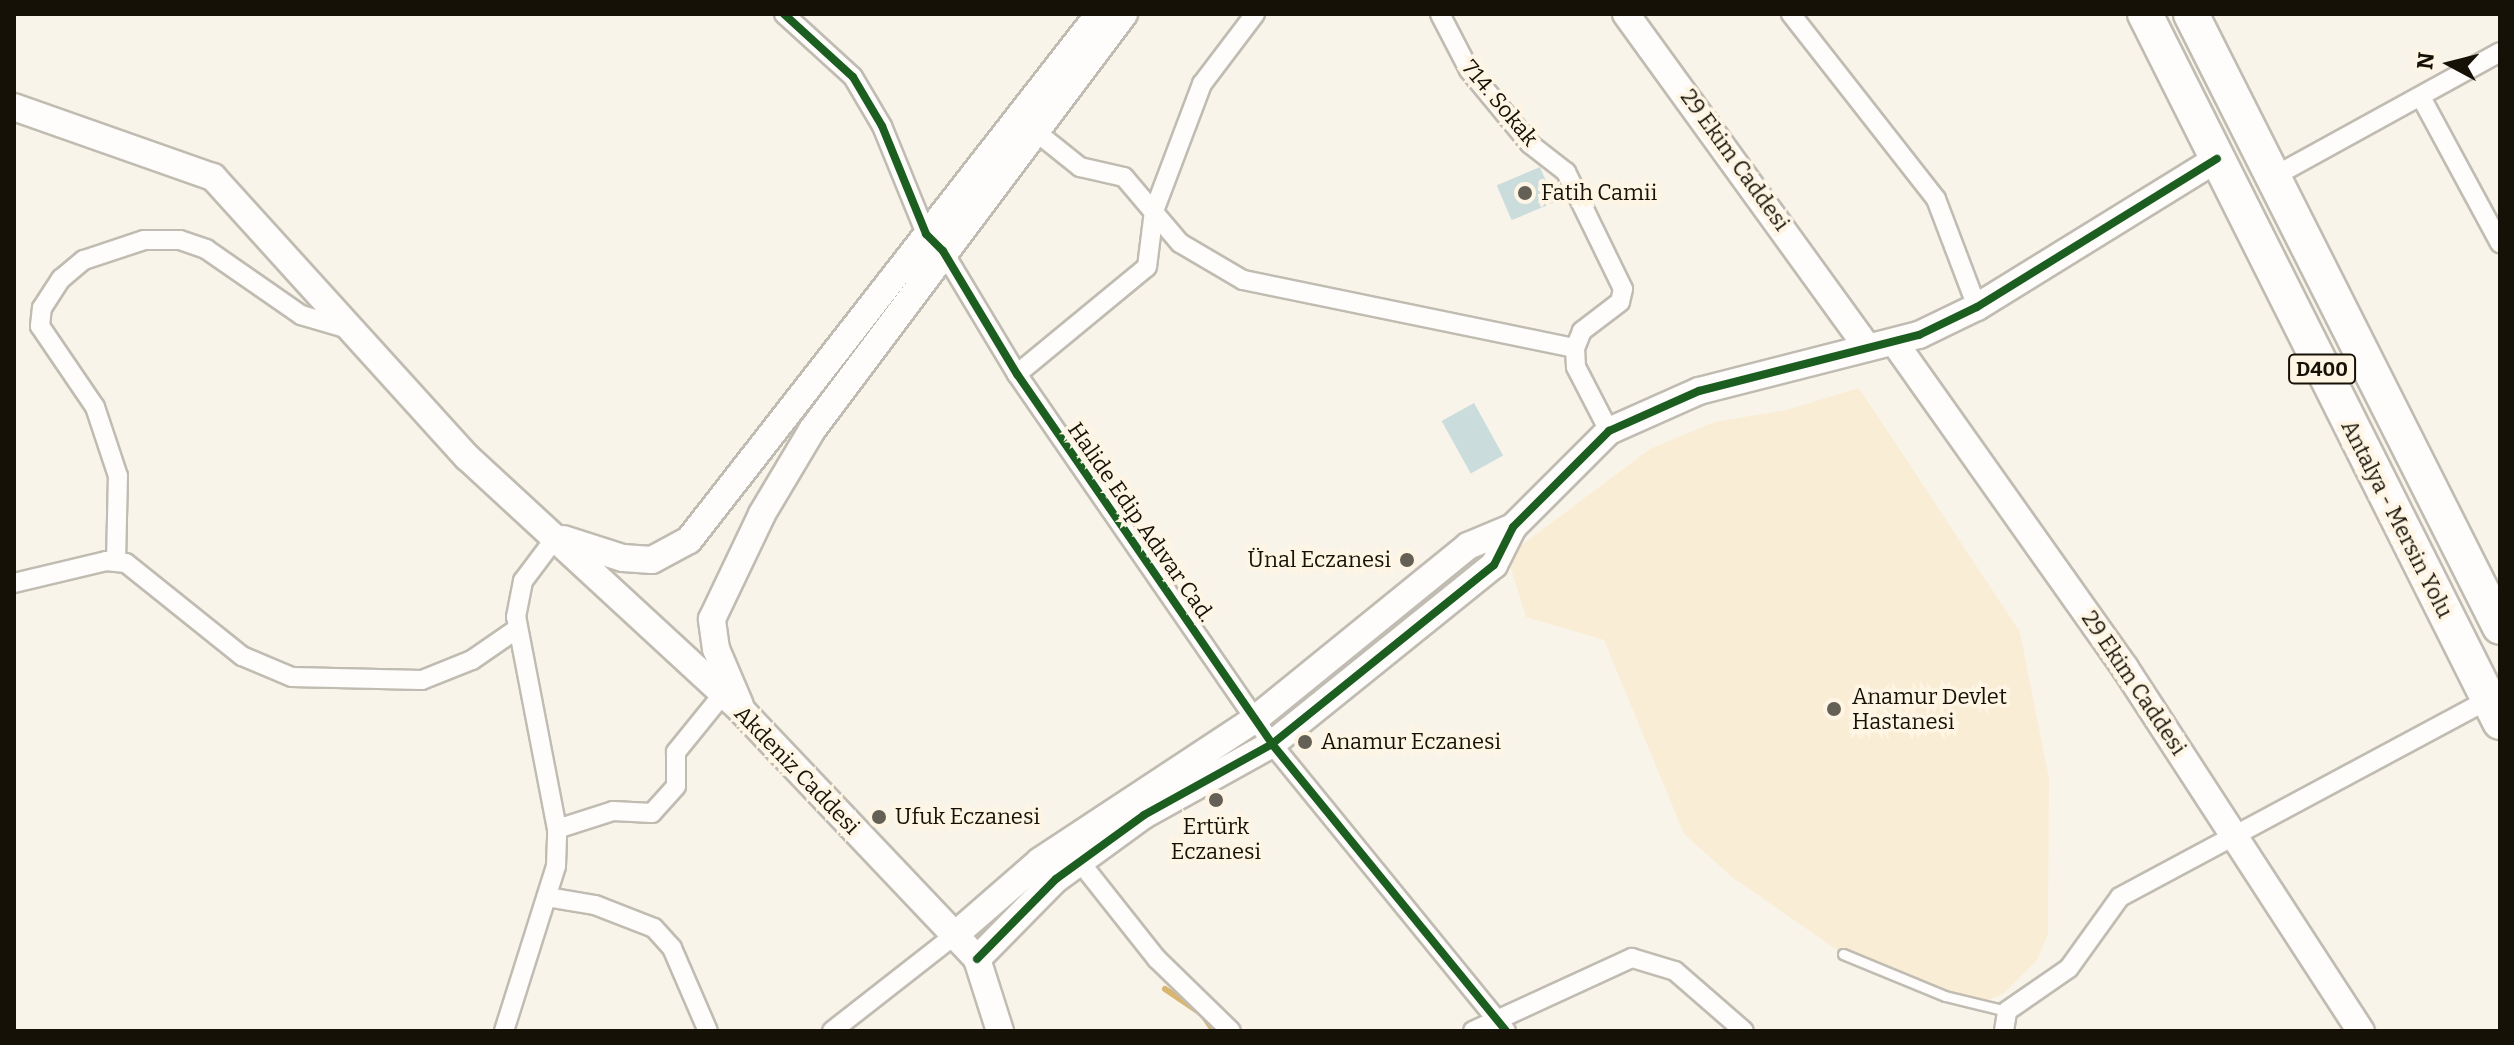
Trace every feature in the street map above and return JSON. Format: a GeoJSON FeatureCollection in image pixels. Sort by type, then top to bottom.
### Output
{"type":"FeatureCollection","features":[{"type":"Feature","properties":{"kind":"highway","name":"Antalya - Mersin Yolu"},"geometry":{"type":"LineString","coordinates":[[2145,14],[2494,711]]}},
{"type":"Feature","properties":{"kind":"highway","name":"Antalya - Mersin Yolu"},"geometry":{"type":"LineString","coordinates":[[2191,14],[2500,627]]}},
{"type":"Feature","properties":{"kind":"street","name":"Halide Edip Adıvar Cad."},"geometry":{"type":"LineString","coordinates":[[784,14],[853,77],[882,126],[934,243],[1017,374],[1254,720],[1501,1025]]}},
{"type":"Feature","properties":{"kind":"street"},"geometry":{"type":"LineString","coordinates":[[743,712],[716,649],[712,619],[723,593],[812,430],[934,243],[1099,14]]}},
{"type":"Feature","properties":{"kind":"street"},"geometry":{"type":"LineString","coordinates":[[504,1031],[547,897],[557,829],[517,629],[523,581],[556,537],[623,558],[652,560],[689,540],[934,243],[1035,131],[1124,14]]}},
{"type":"Feature","properties":{"kind":"street"},"geometry":{"type":"LineString","coordinates":[[1017,374],[1147,267],[1154,211],[1202,84],[1255,14]]}},
{"type":"Feature","properties":{"kind":"street","name":"714. Sokak"},"geometry":{"type":"LineString","coordinates":[[1440,14],[1469,70],[1530,144],[1566,172],[1623,289],[1620,302],[1582,331],[1575,348]]}},
{"type":"Feature","properties":{"kind":"street","name":"29 Ekim Caddesi"},"geometry":{"type":"LineString","coordinates":[[1626,14],[1868,348]]}},
{"type":"Feature","properties":{"kind":"street"},"geometry":{"type":"LineString","coordinates":[[1791,14],[1936,199],[1977,307]]}},
{"type":"Feature","properties":{"kind":"street"},"geometry":{"type":"LineString","coordinates":[[2273,177],[2422,99],[2500,52]]}},
{"type":"Feature","properties":{"kind":"street"},"geometry":{"type":"LineString","coordinates":[[2422,99],[2499,239]]}},
{"type":"Feature","properties":{"kind":"street","name":"Akdeniz Caddesi"},"geometry":{"type":"LineString","coordinates":[[14,107],[213,177],[467,457],[743,712],[955,935],[977,959],[1000,1031]]}},
{"type":"Feature","properties":{"kind":"street"},"geometry":{"type":"LineString","coordinates":[[1035,131],[1080,167],[1124,177],[1180,243],[1243,280],[1575,348],[1576,367],[1609,431]]}},
{"type":"Feature","properties":{"kind":"street"},"geometry":{"type":"LineString","coordinates":[[977,959],[1080,862],[1144,815],[1272,744],[1494,565],[1513,527],[1609,431],[1699,391],[1895,343],[1977,307],[2217,159]]}},
{"type":"Feature","properties":{"kind":"street"},"geometry":{"type":"LineString","coordinates":[[116,562],[118,476],[109,448],[95,407],[40,326],[42,308],[61,279],[84,260],[144,240],[180,240],[206,249],[301,315],[352,330]]}},
{"type":"Feature","properties":{"kind":"street","name":"29 Ekim Caddesi"},"geometry":{"type":"LineString","coordinates":[[1895,343],[2234,831],[2361,1031]]}},
{"type":"Feature","properties":{"kind":"street"},"geometry":{"type":"LineString","coordinates":[[832,1031],[955,935],[1040,861],[1254,720],[1468,546],[1513,527]]}},
{"type":"Feature","properties":{"kind":"street"},"geometry":{"type":"LineString","coordinates":[[14,583],[116,562],[168,592],[242,656],[292,677],[422,680],[472,660],[517,629]]}},
{"type":"Feature","properties":{"kind":"street"},"geometry":{"type":"LineString","coordinates":[[557,829],[613,811],[652,813],[676,786],[676,752],[723,694]]}},
{"type":"Feature","properties":{"kind":"street"},"geometry":{"type":"LineString","coordinates":[[2004,1031],[2007,1011],[2069,968],[2120,897],[2234,831],[2494,711]]}},
{"type":"Feature","properties":{"kind":"street"},"geometry":{"type":"LineString","coordinates":[[1080,862],[1157,959],[1231,1031]]}},
{"type":"Feature","properties":{"kind":"street"},"geometry":{"type":"LineString","coordinates":[[547,897],[595,905],[654,928],[672,948],[708,1031]]}},
{"type":"Feature","properties":{"kind":"street"},"geometry":{"type":"LineString","coordinates":[[1473,1031],[1501,1025],[1632,958],[1675,971],[1744,1031]]}},
{"type":"Feature","properties":{"kind":"lane"},"geometry":{"type":"LineString","coordinates":[[1843,954],[1945,996],[2007,1011]]}},
{"type":"Feature","properties":{"kind":"shaded area","name":"Anamur Devlet Hastanesi"},"geometry":{"type":"Polygon","coordinates":[[[1859,388],[2020,632],[2049,778],[2048,934],[2037,960],[2004,993],[1969,1009],[1843,954],[1732,877],[1684,834],[1604,640],[1526,617],[1507,556],[1650,449],[1714,422],[1786,410],[1859,388]]]}},
{"type":"Feature","properties":{"kind":"building","name":"Fatih Camii"},"geometry":{"type":"Polygon","coordinates":[[[1540,167],[1555,202],[1512,220],[1497,185],[1540,167]]]}},
{"type":"Feature","properties":{"kind":"building"},"geometry":{"type":"Polygon","coordinates":[[[1474,403],[1503,455],[1471,473],[1442,421],[1474,403]]]}},
{"type":"Feature","properties":{"kind":"waterway"},"geometry":{"type":"LineString","coordinates":[[1165,989],[1202,1014],[1214,1031]]}},
{"type":"Feature","properties":{"kind":"cycle path"},"geometry":{"type":"LineString","coordinates":[[784,14],[853,77],[882,126],[926,234],[943,251],[1017,374],[1272,744],[1506,1031]]}},
{"type":"Feature","properties":{"kind":"cycle path"},"geometry":{"type":"LineString","coordinates":[[977,959],[1056,879],[1144,815],[1272,744],[1494,565],[1513,527],[1609,431],[1699,391],[1919,335],[1977,307],[2217,159]]}},
{"type":"Feature","properties":{"kind":"place","name":"Fatih Camii"},"geometry":{"type":"Point","coordinates":[1525,193]}},
{"type":"Feature","properties":{"kind":"place","name":"Ünal Eczanesi"},"geometry":{"type":"Point","coordinates":[1407,560]}},
{"type":"Feature","properties":{"kind":"place","name":"Anamur Devlet Hastanesi"},"geometry":{"type":"Point","coordinates":[1834,709]}},
{"type":"Feature","properties":{"kind":"place","name":"Anamur Eczanesi"},"geometry":{"type":"Point","coordinates":[1305,742]}},
{"type":"Feature","properties":{"kind":"place","name":"Ertürk Eczanesi"},"geometry":{"type":"Point","coordinates":[1216,800]}},
{"type":"Feature","properties":{"kind":"place","name":"Ufuk Eczanesi"},"geometry":{"type":"Point","coordinates":[879,817]}}]}
